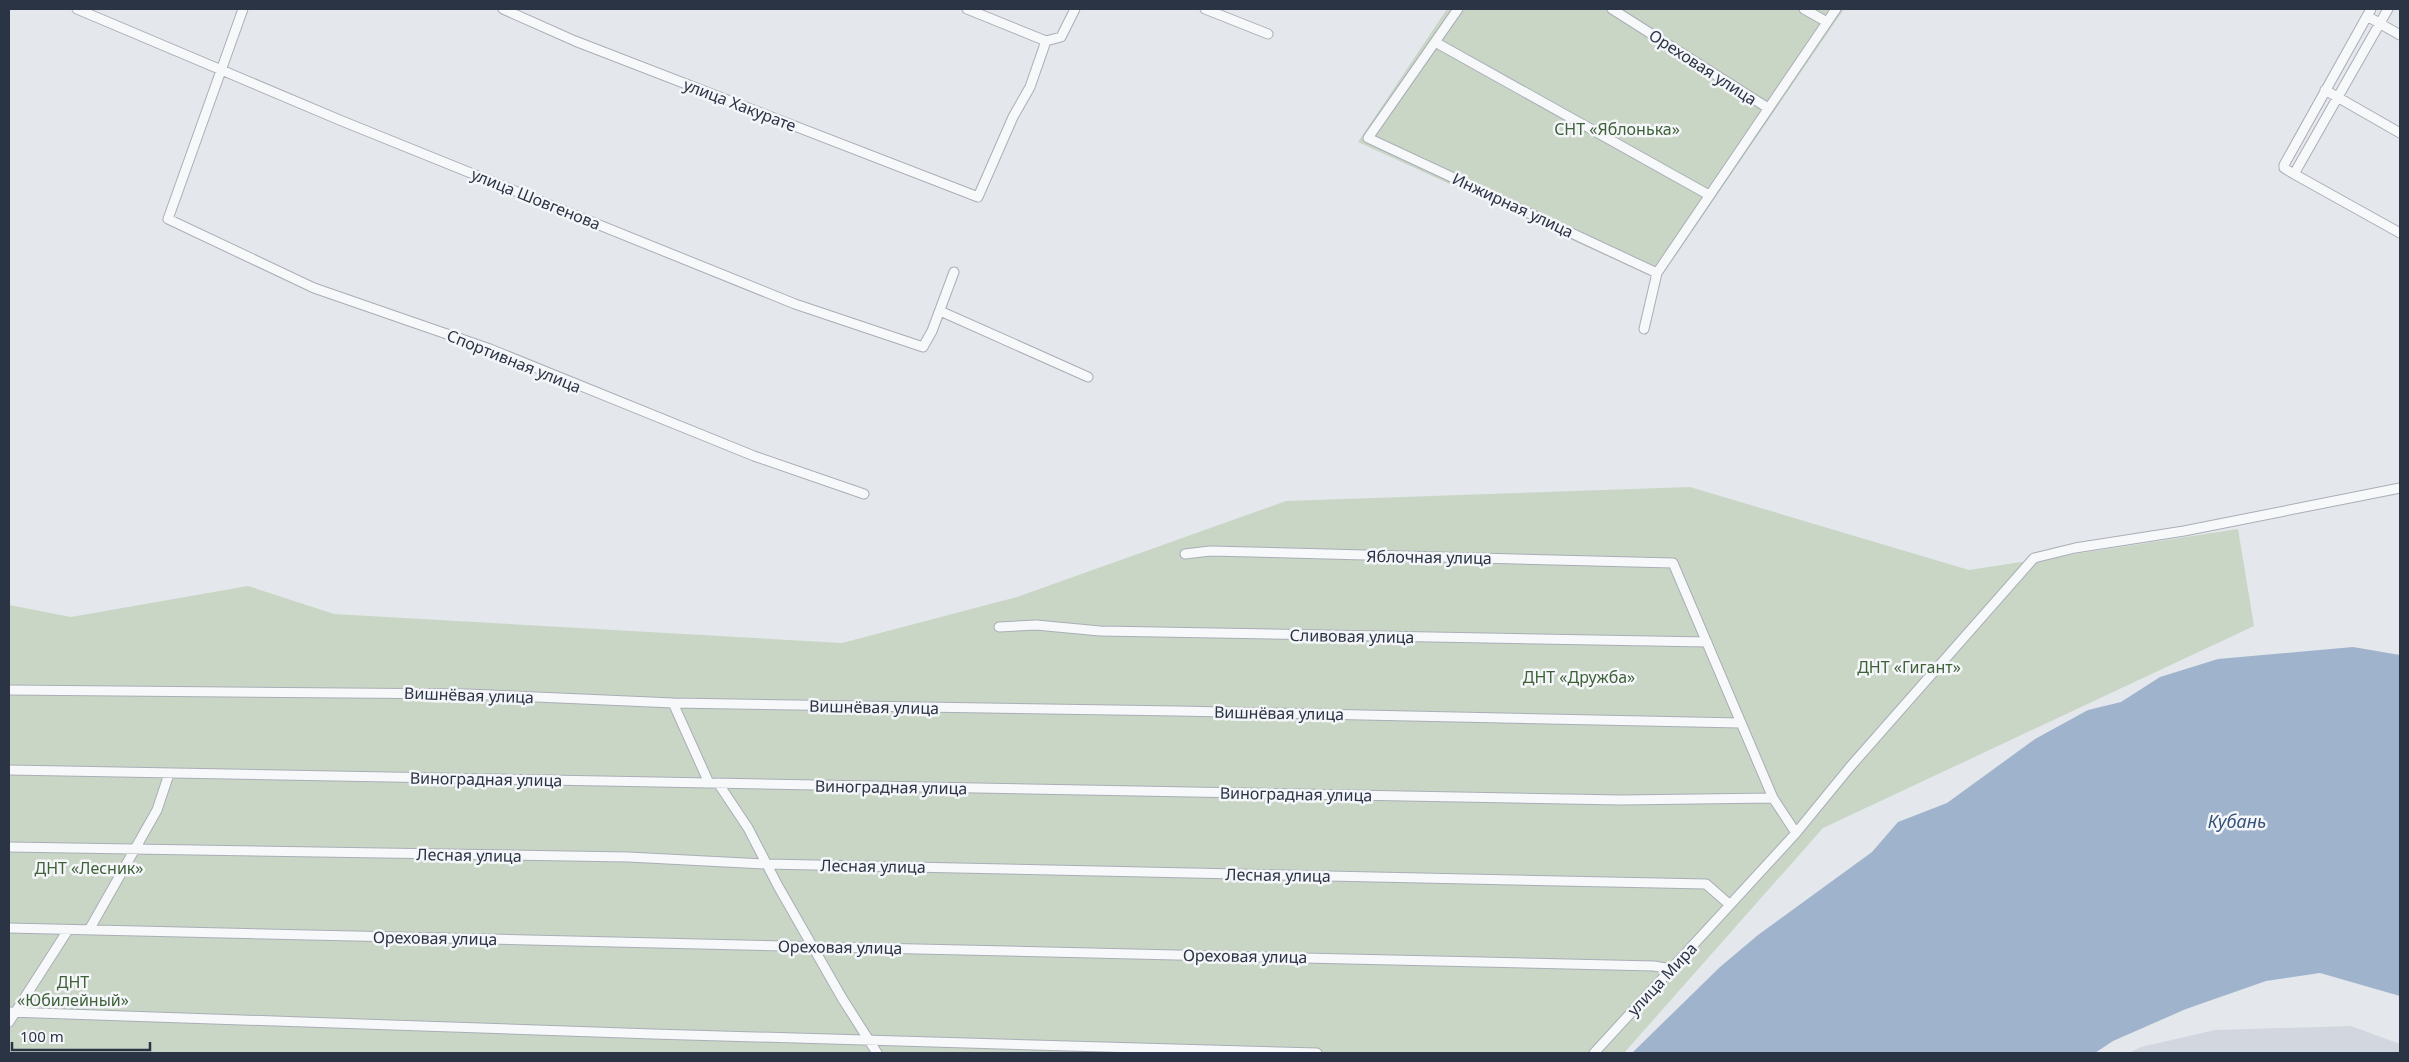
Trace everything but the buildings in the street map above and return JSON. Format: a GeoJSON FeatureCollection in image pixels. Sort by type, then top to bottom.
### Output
{"type":"FeatureCollection","features":[{"type":"Feature","properties":{"kind":"street","name":"улица Шовгенова"},"geometry":{"type":"LineString","coordinates":[[77,9],[222,71],[795,304],[923,347],[940,310],[954,272]]}},
{"type":"Feature","properties":{"kind":"street"},"geometry":{"type":"LineString","coordinates":[[222,71],[243,9]]}},
{"type":"Feature","properties":{"kind":"street","name":"улица Хакурате"},"geometry":{"type":"LineString","coordinates":[[503,9],[575,41],[978,197],[1013,117],[1030,87],[1046,41]]}},
{"type":"Feature","properties":{"kind":"street"},"geometry":{"type":"LineString","coordinates":[[967,9],[1046,41],[1061,37],[1075,9]]}},
{"type":"Feature","properties":{"kind":"street"},"geometry":{"type":"LineString","coordinates":[[1204,9],[1268,34]]}},
{"type":"Feature","properties":{"kind":"street"},"geometry":{"type":"LineString","coordinates":[[1458,9],[1435,42],[1709,195]]}},
{"type":"Feature","properties":{"kind":"street","name":"Ореховая улица"},"geometry":{"type":"LineString","coordinates":[[1612,9],[1768,108]]}},
{"type":"Feature","properties":{"kind":"street"},"geometry":{"type":"LineString","coordinates":[[1804,9],[1827,22]]}},
{"type":"Feature","properties":{"kind":"street"},"geometry":{"type":"LineString","coordinates":[[1644,329],[1657,273],[1836,9]]}},
{"type":"Feature","properties":{"kind":"street"},"geometry":{"type":"LineString","coordinates":[[2294,174],[2388,9]]}},
{"type":"Feature","properties":{"kind":"street"},"geometry":{"type":"LineString","coordinates":[[2400,35],[2381,24],[2369,12],[2284,165],[2284,168],[2294,174],[2400,233]]}},
{"type":"Feature","properties":{"kind":"street","name":"Инжирная улица"},"geometry":{"type":"LineString","coordinates":[[1435,42],[1368,138],[1657,273]]}},
{"type":"Feature","properties":{"kind":"street","name":"Спортивная улица"},"geometry":{"type":"LineString","coordinates":[[222,71],[168,219],[314,288],[490,349],[754,456],[864,494]]}},
{"type":"Feature","properties":{"kind":"street"},"geometry":{"type":"LineString","coordinates":[[2325,90],[2400,134]]}},
{"type":"Feature","properties":{"kind":"street"},"geometry":{"type":"LineString","coordinates":[[940,310],[1088,377]]}},
{"type":"Feature","properties":{"kind":"street","name":"улица Мира"},"geometry":{"type":"LineString","coordinates":[[1594,1053],[1796,834],[1850,767],[2034,558],[2075,548],[2184,532],[2400,488]]}},
{"type":"Feature","properties":{"kind":"street","name":"Яблочная улица"},"geometry":{"type":"LineString","coordinates":[[1185,554],[1210,552],[1672,562],[1707,642]]}},
{"type":"Feature","properties":{"kind":"street","name":"Сливовая улица"},"geometry":{"type":"LineString","coordinates":[[999,627],[1036,626],[1110,631],[1707,642]]}},
{"type":"Feature","properties":{"kind":"street"},"geometry":{"type":"LineString","coordinates":[[1707,642],[1773,798],[1796,834]]}},
{"type":"Feature","properties":{"kind":"street","name":"Вишнёвая улица"},"geometry":{"type":"LineString","coordinates":[[9,690],[467,694],[673,703],[1237,712],[1740,723]]}},
{"type":"Feature","properties":{"kind":"street"},"geometry":{"type":"LineString","coordinates":[[673,703],[714,783],[748,828],[766,864],[842,998],[878,1053]]}},
{"type":"Feature","properties":{"kind":"street","name":"Виноградная улица"},"geometry":{"type":"LineString","coordinates":[[9,770],[1601,799],[1773,798]]}},
{"type":"Feature","properties":{"kind":"street"},"geometry":{"type":"LineString","coordinates":[[89,930],[157,810],[169,774]]}},
{"type":"Feature","properties":{"kind":"street","name":"Лесная улица"},"geometry":{"type":"LineString","coordinates":[[9,847],[628,857],[766,864],[1706,884],[1730,905]]}},
{"type":"Feature","properties":{"kind":"street","name":"Ореховая улица"},"geometry":{"type":"LineString","coordinates":[[9,928],[1654,966],[1671,969]]}},
{"type":"Feature","properties":{"kind":"street"},"geometry":{"type":"LineString","coordinates":[[9,1022],[12,1012],[68,930]]}},
{"type":"Feature","properties":{"kind":"street"},"geometry":{"type":"LineString","coordinates":[[12,1012],[1317,1053]]}},
{"type":"Feature","properties":{"kind":"shaded area"},"geometry":{"type":"Polygon","coordinates":[[[2351,1026],[2400,1044],[2400,1053],[2129,1053],[2141,1047],[2215,1030],[2351,1026]]]}},
{"type":"Feature","properties":{"kind":"green space","name":"СНТ «Яблонька»"},"geometry":{"type":"Polygon","coordinates":[[[1447,9],[1844,9],[1659,280],[1358,142],[1447,9]]]}},
{"type":"Feature","properties":{"kind":"green space"},"geometry":{"type":"Polygon","coordinates":[[[1690,487],[1969,570],[2238,529],[2254,626],[1823,828],[1624,1053],[9,1053],[9,605],[71,617],[248,586],[334,614],[842,643],[1017,597],[1286,501],[1690,487]]]}},
{"type":"Feature","properties":{"kind":"water","name":"Кубань"},"geometry":{"type":"Polygon","coordinates":[[[2353,647],[2400,655],[2400,996],[2320,973],[2266,981],[2186,1009],[2113,1041],[2095,1053],[1632,1053],[1720,967],[1758,935],[1872,852],[1898,822],[1947,803],[2035,739],[2088,710],[2121,702],[2160,677],[2218,659],[2353,647]]]}},
{"type":"Feature","properties":{"kind":"park label","name":"ДНТ «Гигант»"},"geometry":{"type":"Point","coordinates":[1909,667]}},
{"type":"Feature","properties":{"kind":"park label","name":"ДНТ «Дружба»"},"geometry":{"type":"Point","coordinates":[1579,677]}},
{"type":"Feature","properties":{"kind":"park label","name":"ДНТ «Лесник»"},"geometry":{"type":"Point","coordinates":[89,868]}},
{"type":"Feature","properties":{"kind":"park label","name":"ДНТ «Юбилейный»"},"geometry":{"type":"Point","coordinates":[73,991]}}]}
